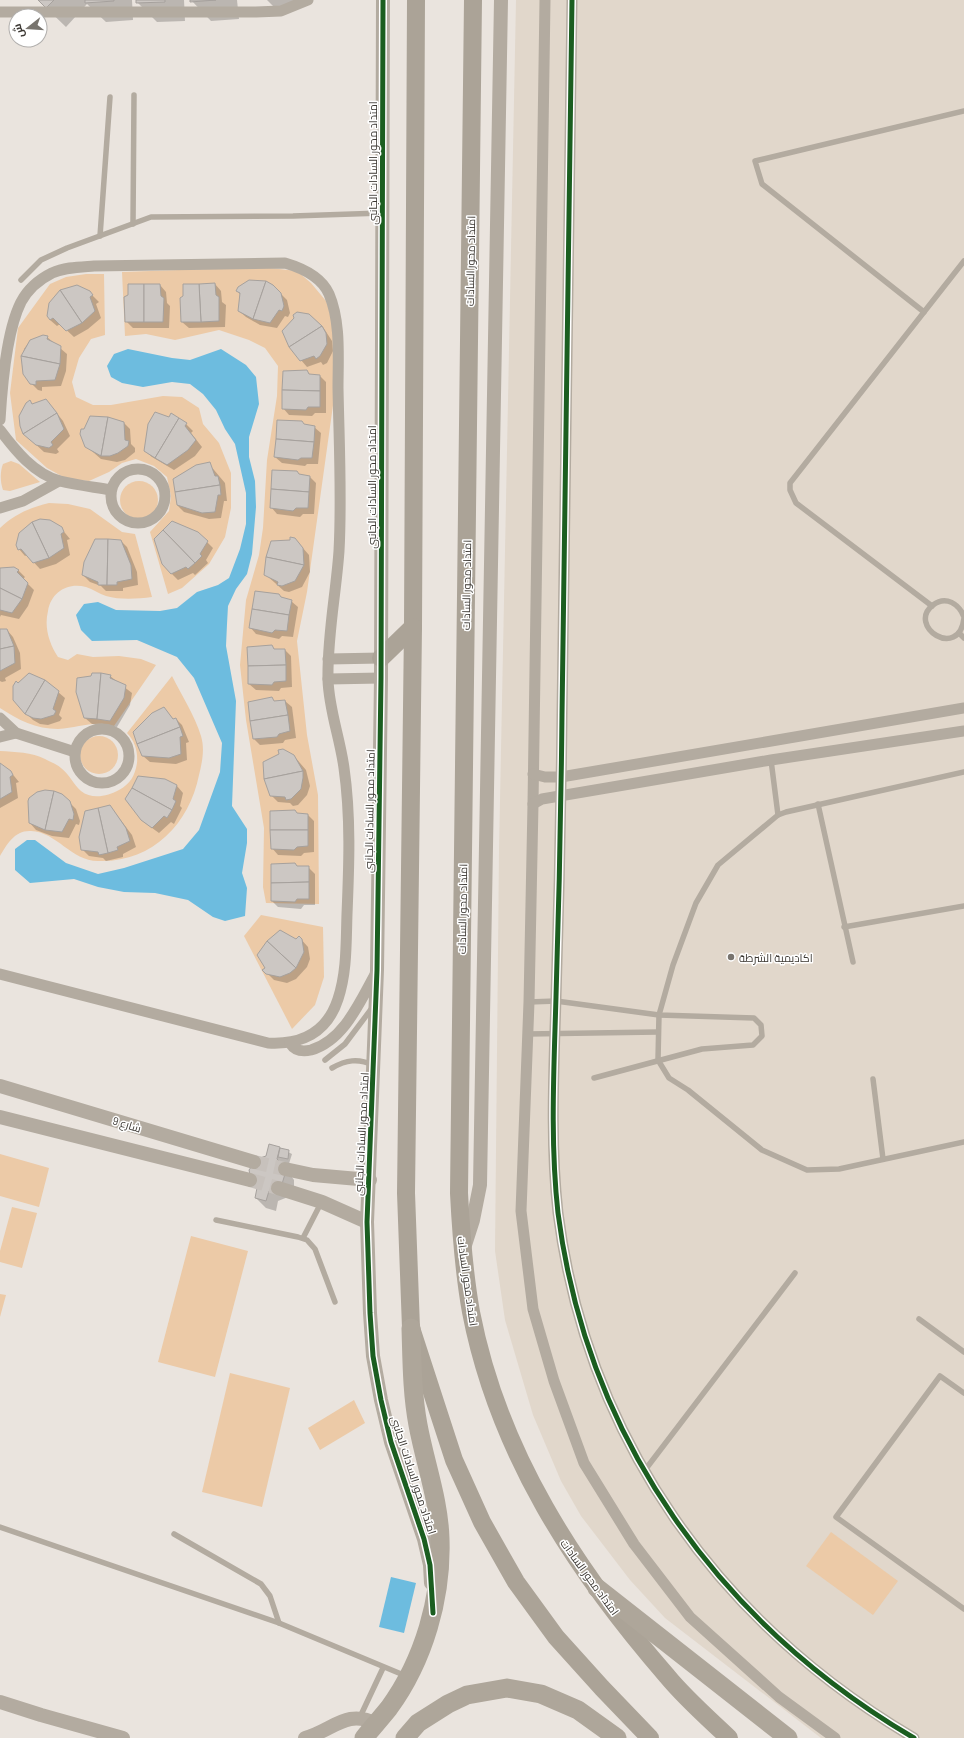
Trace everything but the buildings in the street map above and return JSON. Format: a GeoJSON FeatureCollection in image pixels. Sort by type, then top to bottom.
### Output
{"type":"FeatureCollection","features":[{"type":"Feature","properties":{"kind":"highway"},"geometry":{"type":"LineString","coordinates":[[364,1738],[368,1720],[390,1707],[408,1677],[433,1613],[439,1576],[440,1538],[435,1500],[418,1425],[412,1379],[411,1328]]}},
{"type":"Feature","properties":{"kind":"highway"},"geometry":{"type":"LineString","coordinates":[[597,1588],[788,1738]]}},
{"type":"Feature","properties":{"kind":"highway"},"geometry":{"type":"LineString","coordinates":[[405,1738],[418,1723],[448,1704],[467,1695],[507,1688],[541,1694],[578,1710],[617,1738]]}},
{"type":"Feature","properties":{"kind":"main road"},"geometry":{"type":"LineString","coordinates":[[416,0],[413,627],[406,1193],[411,1328],[454,1460],[482,1522],[516,1582],[556,1637],[650,1738]]}},
{"type":"Feature","properties":{"kind":"main road","name":"امتداد محور السادات"},"geometry":{"type":"LineString","coordinates":[[472,0],[459,1194],[462,1254],[471,1313],[487,1371],[506,1429],[532,1485],[554,1525],[597,1588],[667,1677],[729,1738]]}},
{"type":"Feature","properties":{"kind":"main road"},"geometry":{"type":"LineString","coordinates":[[381,658],[413,627]]}},
{"type":"Feature","properties":{"kind":"street"},"geometry":{"type":"LineString","coordinates":[[0,12],[262,12],[281,11],[308,0]]}},
{"type":"Feature","properties":{"kind":"street","name":"امتداد محور السادات الجانبى"},"geometry":{"type":"LineString","coordinates":[[383,0],[381,678],[377,970],[370,1180],[367,1222],[370,1313],[377,1378],[391,1442],[424,1538],[430,1565],[433,1613]]}},
{"type":"Feature","properties":{"kind":"street"},"geometry":{"type":"LineString","coordinates":[[462,1254],[473,1220],[480,1185],[501,0]]}},
{"type":"Feature","properties":{"kind":"street"},"geometry":{"type":"LineString","coordinates":[[545,0],[533,804],[529,1002],[521,1211],[533,1309],[554,1381],[584,1463],[634,1544],[690,1617],[779,1697],[835,1738]]}},
{"type":"Feature","properties":{"kind":"street"},"geometry":{"type":"LineString","coordinates":[[572,0],[561,797],[554,1035],[555,1166],[558,1212],[565,1257],[576,1304],[605,1390],[644,1470],[674,1520],[697,1552],[733,1595],[770,1632],[844,1694],[876,1716],[914,1738]]}},
{"type":"Feature","properties":{"kind":"street"},"geometry":{"type":"LineString","coordinates":[[0,420],[2,386],[16,315],[22,301],[30,289],[53,272],[67,268],[94,266],[284,263],[298,267],[310,273],[320,282],[328,293],[333,309],[338,343],[341,507],[339,552],[328,659],[328,679],[332,714],[344,768],[347,798],[349,864],[345,969],[338,1002],[331,1016],[313,1033],[290,1043],[268,1043],[0,974]]}},
{"type":"Feature","properties":{"kind":"street"},"geometry":{"type":"LineString","coordinates":[[0,430],[25,460],[41,472],[59,481],[111,490]]}},
{"type":"Feature","properties":{"kind":"street"},"geometry":{"type":"LineString","coordinates":[[136,469],[148,471],[157,477],[164,487],[165,499],[161,510],[154,518],[143,523],[132,523],[122,518],[115,511],[111,501],[111,490],[116,479],[125,472],[136,469]]}},
{"type":"Feature","properties":{"kind":"street"},"geometry":{"type":"LineString","coordinates":[[0,508],[23,501],[59,481]]}},
{"type":"Feature","properties":{"kind":"street"},"geometry":{"type":"LineString","coordinates":[[328,659],[381,658]]}},
{"type":"Feature","properties":{"kind":"street"},"geometry":{"type":"LineString","coordinates":[[328,679],[381,678]]}},
{"type":"Feature","properties":{"kind":"street"},"geometry":{"type":"LineString","coordinates":[[533,774],[545,777],[561,777],[964,708]]}},
{"type":"Feature","properties":{"kind":"street"},"geometry":{"type":"LineString","coordinates":[[0,718],[16,733],[76,752]]}},
{"type":"Feature","properties":{"kind":"street"},"geometry":{"type":"LineString","coordinates":[[98,729],[109,730],[119,735],[126,743],[129,754],[127,765],[121,775],[112,781],[101,783],[90,780],[81,773],[76,763],[76,752],[79,741],[87,733],[98,729]]}},
{"type":"Feature","properties":{"kind":"street"},"geometry":{"type":"LineString","coordinates":[[533,804],[542,799],[561,797],[771,760],[964,731]]}},
{"type":"Feature","properties":{"kind":"street"},"geometry":{"type":"LineString","coordinates":[[0,737],[16,733]]}},
{"type":"Feature","properties":{"kind":"street"},"geometry":{"type":"LineString","coordinates":[[290,1043],[293,1048],[303,1051],[316,1048],[330,1039],[349,1019],[377,970]]}},
{"type":"Feature","properties":{"kind":"street","name":"شارع 9"},"geometry":{"type":"LineString","coordinates":[[0,1086],[254,1162]]}},
{"type":"Feature","properties":{"kind":"street"},"geometry":{"type":"LineString","coordinates":[[0,1116],[250,1180]]}},
{"type":"Feature","properties":{"kind":"street"},"geometry":{"type":"LineString","coordinates":[[285,1169],[334,1177],[370,1180]]}},
{"type":"Feature","properties":{"kind":"street"},"geometry":{"type":"LineString","coordinates":[[278,1188],[322,1202],[367,1222]]}},
{"type":"Feature","properties":{"kind":"street"},"geometry":{"type":"LineString","coordinates":[[0,1702],[123,1738]]}},
{"type":"Feature","properties":{"kind":"street"},"geometry":{"type":"LineString","coordinates":[[305,1738],[327,1729],[342,1720],[368,1720]]}},
{"type":"Feature","properties":{"kind":"lane"},"geometry":{"type":"LineString","coordinates":[[133,224],[134,95]]}},
{"type":"Feature","properties":{"kind":"lane"},"geometry":{"type":"LineString","coordinates":[[100,236],[110,97]]}},
{"type":"Feature","properties":{"kind":"lane"},"geometry":{"type":"LineString","coordinates":[[924,312],[762,184],[755,161],[964,111]]}},
{"type":"Feature","properties":{"kind":"lane"},"geometry":{"type":"LineString","coordinates":[[21,280],[41,260],[67,248],[151,217],[293,216],[382,213]]}},
{"type":"Feature","properties":{"kind":"lane"},"geometry":{"type":"LineString","coordinates":[[932,606],[796,503],[790,490],[790,483],[793,476],[964,260]]}},
{"type":"Feature","properties":{"kind":"lane"},"geometry":{"type":"LineString","coordinates":[[947,600],[955,603],[961,609],[964,618],[963,626],[958,633],[951,637],[943,638],[935,636],[929,630],[926,617],[932,606],[939,601],[947,600]]}},
{"type":"Feature","properties":{"kind":"lane"},"geometry":{"type":"LineString","coordinates":[[958,633],[964,638]]}},
{"type":"Feature","properties":{"kind":"lane"},"geometry":{"type":"LineString","coordinates":[[771,760],[778,815]]}},
{"type":"Feature","properties":{"kind":"lane"},"geometry":{"type":"LineString","coordinates":[[964,772],[818,804],[778,815],[718,865],[696,903],[673,965],[659,1015],[658,1032],[658,1060],[669,1078],[688,1090],[762,1150],[807,1170],[839,1169],[964,1142]]}},
{"type":"Feature","properties":{"kind":"lane"},"geometry":{"type":"LineString","coordinates":[[818,804],[844,927],[853,962]]}},
{"type":"Feature","properties":{"kind":"lane"},"geometry":{"type":"LineString","coordinates":[[844,927],[964,906]]}},
{"type":"Feature","properties":{"kind":"lane"},"geometry":{"type":"LineString","coordinates":[[529,1002],[556,1001],[659,1015],[754,1018],[761,1025],[762,1036],[753,1045],[702,1049],[594,1078]]}},
{"type":"Feature","properties":{"kind":"lane"},"geometry":{"type":"LineString","coordinates":[[325,1060],[345,1044],[376,1003]]}},
{"type":"Feature","properties":{"kind":"lane"},"geometry":{"type":"LineString","coordinates":[[528,1034],[554,1035],[658,1032]]}},
{"type":"Feature","properties":{"kind":"lane"},"geometry":{"type":"LineString","coordinates":[[332,1068],[348,1061],[366,1062],[374,1065]]}},
{"type":"Feature","properties":{"kind":"lane"},"geometry":{"type":"LineString","coordinates":[[873,1079],[883,1159]]}},
{"type":"Feature","properties":{"kind":"lane"},"geometry":{"type":"LineString","coordinates":[[303,1238],[322,1202]]}},
{"type":"Feature","properties":{"kind":"lane"},"geometry":{"type":"LineString","coordinates":[[216,1220],[303,1238],[315,1249],[335,1302]]}},
{"type":"Feature","properties":{"kind":"lane"},"geometry":{"type":"LineString","coordinates":[[644,1470],[794,1273]]}},
{"type":"Feature","properties":{"kind":"lane"},"geometry":{"type":"LineString","coordinates":[[920,1319],[964,1352]]}},
{"type":"Feature","properties":{"kind":"lane"},"geometry":{"type":"LineString","coordinates":[[964,1393],[940,1376],[836,1517],[964,1609]]}},
{"type":"Feature","properties":{"kind":"lane"},"geometry":{"type":"LineString","coordinates":[[0,1527],[279,1623],[383,1668],[408,1677]]}},
{"type":"Feature","properties":{"kind":"lane"},"geometry":{"type":"LineString","coordinates":[[174,1534],[261,1584],[270,1596],[279,1623]]}},
{"type":"Feature","properties":{"kind":"lane"},"geometry":{"type":"LineString","coordinates":[[368,1720],[383,1668]]}},
{"type":"Feature","properties":{"kind":"shaded area","name":"اكاديمية الشرطة"},"geometry":{"type":"Polygon","coordinates":[[[516,0],[964,0],[964,1738],[821,1738],[665,1618],[630,1580],[581,1516],[561,1481],[533,1415],[505,1320],[495,1251],[499,851],[516,0]]]}},
{"type":"Feature","properties":{"kind":"shaded area"},"geometry":{"type":"Polygon","coordinates":[[[261,267],[297,271],[311,283],[326,301],[334,320],[335,391],[307,592],[297,641],[307,735],[318,795],[319,904],[266,903],[263,887],[264,828],[246,720],[240,665],[246,600],[259,555],[263,528],[267,460],[277,396],[278,366],[265,348],[249,340],[219,330],[175,340],[146,334],[125,336],[122,272],[261,267]]]}},
{"type":"Feature","properties":{"kind":"shaded area"},"geometry":{"type":"Polygon","coordinates":[[[86,274],[104,274],[105,335],[91,339],[79,358],[72,382],[76,397],[93,405],[111,405],[163,396],[182,397],[199,408],[203,424],[219,443],[231,473],[231,508],[225,537],[209,564],[182,588],[168,594],[150,532],[169,511],[171,496],[167,477],[154,466],[136,459],[122,463],[109,472],[89,481],[67,479],[47,468],[16,440],[10,393],[18,328],[50,284],[66,277],[86,274]]]}},
{"type":"Feature","properties":{"kind":"shaded area"},"geometry":{"type":"Polygon","coordinates":[[[11,461],[19,464],[40,482],[10,491],[3,490],[1,480],[2,467],[3,464],[11,461]]]}},
{"type":"Feature","properties":{"kind":"shaded area"},"geometry":{"type":"Polygon","coordinates":[[[135,481],[143,481],[155,490],[158,500],[155,510],[149,516],[143,519],[135,519],[123,510],[120,504],[120,496],[129,484],[135,481]]]}},
{"type":"Feature","properties":{"kind":"shaded area"},"geometry":{"type":"Polygon","coordinates":[[[49,503],[68,504],[90,509],[122,532],[135,534],[152,597],[123,599],[103,595],[86,587],[67,587],[61,590],[53,599],[50,604],[47,617],[48,635],[58,657],[68,660],[77,654],[93,657],[119,656],[141,659],[156,665],[114,726],[99,724],[50,729],[35,726],[20,720],[0,708],[0,528],[23,512],[49,503]]]}},
{"type":"Feature","properties":{"kind":"shaded area"},"geometry":{"type":"Polygon","coordinates":[[[172,676],[198,728],[202,741],[203,756],[194,793],[177,825],[165,838],[151,848],[135,855],[117,860],[98,861],[88,860],[72,852],[49,836],[31,831],[25,831],[16,835],[12,839],[0,856],[0,751],[29,754],[53,763],[64,770],[76,786],[85,794],[100,796],[115,792],[123,788],[129,782],[136,768],[137,759],[135,747],[127,733],[172,676]]]}},
{"type":"Feature","properties":{"kind":"shaded area"},"geometry":{"type":"Polygon","coordinates":[[[95,736],[103,736],[110,739],[115,744],[118,755],[115,766],[110,771],[103,774],[95,774],[88,771],[83,766],[80,759],[80,751],[83,744],[88,739],[95,736]]]}},
{"type":"Feature","properties":{"kind":"shaded area"},"geometry":{"type":"Polygon","coordinates":[[[261,915],[323,927],[324,977],[315,1005],[292,1029],[244,936],[261,915]]]}},
{"type":"Feature","properties":{"kind":"shaded area"},"geometry":{"type":"Polygon","coordinates":[[[0,1154],[49,1168],[39,1207],[0,1196],[0,1154]]]}},
{"type":"Feature","properties":{"kind":"shaded area"},"geometry":{"type":"Polygon","coordinates":[[[12,1207],[37,1213],[22,1268],[0,1262],[0,1251],[12,1207]]]}},
{"type":"Feature","properties":{"kind":"shaded area"},"geometry":{"type":"Polygon","coordinates":[[[191,1236],[248,1251],[215,1377],[158,1362],[191,1236]]]}},
{"type":"Feature","properties":{"kind":"shaded area"},"geometry":{"type":"Polygon","coordinates":[[[0,1294],[6,1295],[0,1317],[0,1294]]]}},
{"type":"Feature","properties":{"kind":"shaded area"},"geometry":{"type":"Polygon","coordinates":[[[230,1373],[290,1388],[262,1507],[202,1492],[230,1373]]]}},
{"type":"Feature","properties":{"kind":"shaded area"},"geometry":{"type":"Polygon","coordinates":[[[354,1400],[365,1423],[320,1450],[308,1428],[354,1400]]]}},
{"type":"Feature","properties":{"kind":"shaded area"},"geometry":{"type":"Polygon","coordinates":[[[831,1532],[898,1581],[873,1615],[806,1566],[831,1532]]]}},
{"type":"Feature","properties":{"kind":"water"},"geometry":{"type":"Polygon","coordinates":[[[128,349],[190,360],[221,349],[246,365],[256,377],[259,404],[249,437],[249,457],[255,481],[256,507],[252,554],[247,574],[236,589],[228,606],[226,646],[236,701],[232,806],[247,829],[247,843],[242,873],[247,888],[245,916],[225,921],[213,917],[188,900],[155,893],[124,892],[98,887],[74,879],[30,883],[15,870],[15,849],[27,840],[35,840],[66,863],[98,874],[124,868],[183,849],[199,830],[220,772],[222,743],[194,678],[177,657],[137,640],[92,641],[81,630],[76,615],[84,604],[98,602],[116,610],[160,611],[177,608],[197,592],[218,585],[229,578],[240,549],[246,524],[246,493],[235,444],[225,429],[216,410],[203,394],[190,384],[172,382],[143,387],[122,383],[111,377],[107,366],[114,354],[128,349]]]}},
{"type":"Feature","properties":{"kind":"water"},"geometry":{"type":"Polygon","coordinates":[[[391,1577],[416,1583],[404,1633],[379,1627],[391,1577]]]}},
{"type":"Feature","properties":{"kind":"tunnel"},"geometry":{"type":"LineString","coordinates":[[254,1162],[285,1169]]}},
{"type":"Feature","properties":{"kind":"tunnel"},"geometry":{"type":"LineString","coordinates":[[250,1180],[278,1188]]}},
{"type":"Feature","properties":{"kind":"cycle path"},"geometry":{"type":"LineString","coordinates":[[383,0],[381,678],[377,970],[367,1222],[373,1356],[391,1442],[424,1539],[430,1565],[433,1613]]}},
{"type":"Feature","properties":{"kind":"cycle path"},"geometry":{"type":"LineString","coordinates":[[572,0],[561,786],[553,1132],[558,1213],[574,1296],[598,1374],[632,1448],[674,1517],[723,1581],[780,1639],[844,1692],[914,1738]]}},
{"type":"Feature","properties":{"kind":"place","name":"اكاديمية الشرطة"},"geometry":{"type":"Point","coordinates":[731,957]}}]}
